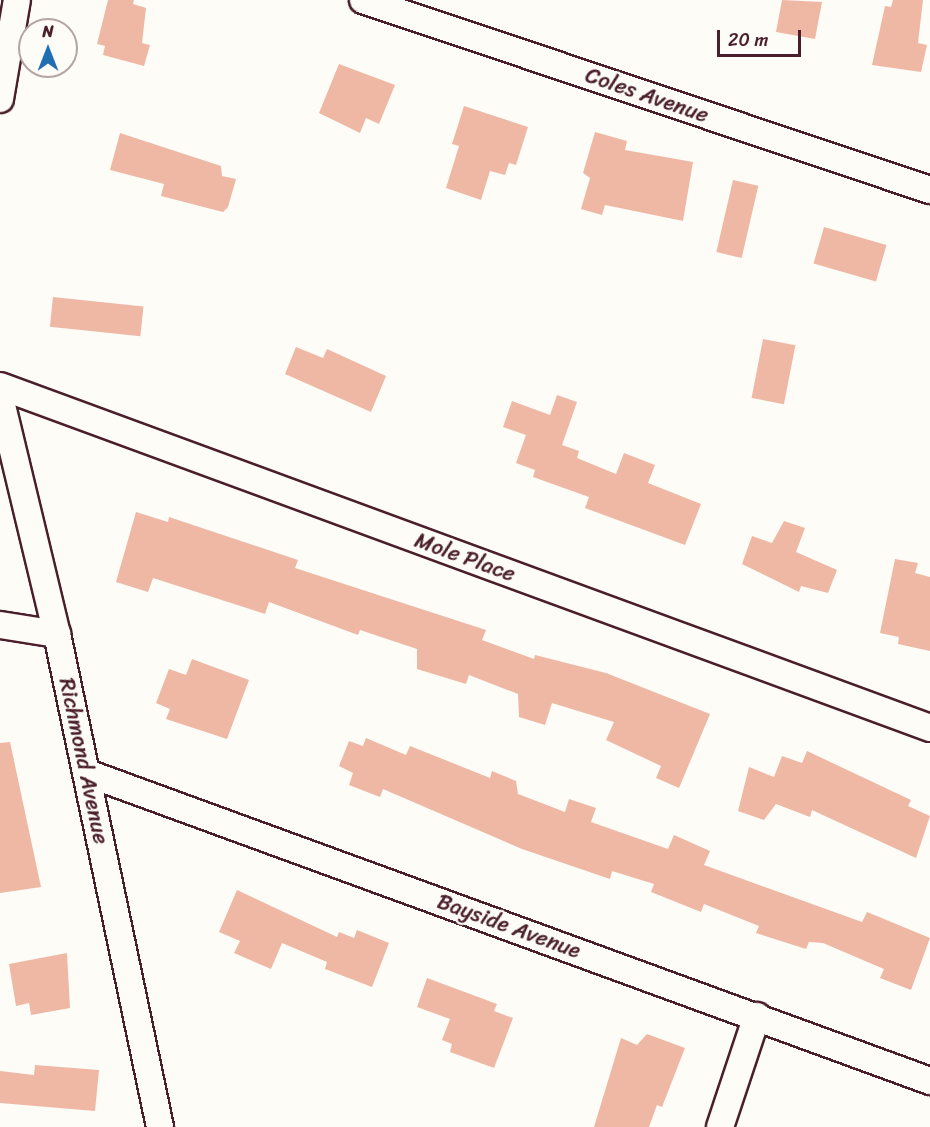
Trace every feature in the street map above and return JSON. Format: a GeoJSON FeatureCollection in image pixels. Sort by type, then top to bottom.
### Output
{"type":"FeatureCollection","features":[{"type":"Feature","properties":{"kind":"street"},"geometry":{"type":"LineString","coordinates":[[0,99],[3,59],[17,0]]}},
{"type":"Feature","properties":{"kind":"street","name":"Coles Avenue"},"geometry":{"type":"LineString","coordinates":[[363,0],[930,190]]}},
{"type":"Feature","properties":{"kind":"street","name":"Mole Place"},"geometry":{"type":"LineString","coordinates":[[0,386],[930,728]]}},
{"type":"Feature","properties":{"kind":"street","name":"Richmond Avenue"},"geometry":{"type":"LineString","coordinates":[[0,397],[57,634],[160,1127]]}},
{"type":"Feature","properties":{"kind":"street"},"geometry":{"type":"LineString","coordinates":[[0,625],[57,634]]}},
{"type":"Feature","properties":{"kind":"street","name":"Bayside Avenue"},"geometry":{"type":"LineString","coordinates":[[87,773],[930,1081]]}},
{"type":"Feature","properties":{"kind":"street"},"geometry":{"type":"LineString","coordinates":[[720,1127],[757,1016]]}},
{"type":"Feature","properties":{"kind":"building"},"geometry":{"type":"Polygon","coordinates":[[[108,0],[134,0],[133,4],[146,8],[142,43],[150,45],[144,66],[103,55],[105,46],[97,44],[108,0]]]}},
{"type":"Feature","properties":{"kind":"building"},"geometry":{"type":"Polygon","coordinates":[[[782,0],[822,2],[815,39],[776,32],[782,0]]]}},
{"type":"Feature","properties":{"kind":"building"},"geometry":{"type":"Polygon","coordinates":[[[893,0],[923,0],[918,43],[927,45],[921,72],[872,65],[885,6],[891,7],[893,0]]]}},
{"type":"Feature","properties":{"kind":"building"},"geometry":{"type":"Polygon","coordinates":[[[339,64],[395,85],[379,124],[366,118],[360,133],[319,113],[339,64]]]}},
{"type":"Feature","properties":{"kind":"building"},"geometry":{"type":"Polygon","coordinates":[[[464,106],[528,127],[516,165],[509,163],[505,175],[490,171],[481,200],[446,188],[459,146],[452,144],[464,106]]]}},
{"type":"Feature","properties":{"kind":"building"},"geometry":{"type":"Polygon","coordinates":[[[595,132],[627,141],[625,150],[693,162],[683,221],[605,205],[602,215],[581,209],[590,178],[583,173],[595,132]]]}},
{"type":"Feature","properties":{"kind":"building"},"geometry":{"type":"Polygon","coordinates":[[[120,133],[221,166],[222,176],[236,179],[228,207],[223,212],[161,196],[164,184],[110,170],[120,133]]]}},
{"type":"Feature","properties":{"kind":"building"},"geometry":{"type":"Polygon","coordinates":[[[733,180],[758,186],[742,258],[716,252],[733,180]]]}},
{"type":"Feature","properties":{"kind":"building"},"geometry":{"type":"Polygon","coordinates":[[[824,227],[886,245],[876,281],[814,264],[824,227]]]}},
{"type":"Feature","properties":{"kind":"building"},"geometry":{"type":"Polygon","coordinates":[[[53,297],[144,307],[140,336],[50,327],[53,297]]]}},
{"type":"Feature","properties":{"kind":"building"},"geometry":{"type":"Polygon","coordinates":[[[763,339],[795,345],[784,404],[752,398],[763,339]]]}},
{"type":"Feature","properties":{"kind":"building"},"geometry":{"type":"Polygon","coordinates":[[[296,347],[323,358],[327,349],[386,376],[371,412],[285,374],[296,347]]]}},
{"type":"Feature","properties":{"kind":"building"},"geometry":{"type":"Polygon","coordinates":[[[557,395],[577,402],[562,445],[579,451],[577,458],[616,474],[624,453],[655,465],[648,483],[701,504],[685,545],[585,508],[589,497],[533,477],[535,470],[516,463],[526,435],[503,427],[512,401],[550,415],[557,395]]]}},
{"type":"Feature","properties":{"kind":"building"},"geometry":{"type":"Polygon","coordinates":[[[136,512],[168,522],[169,517],[298,560],[295,568],[486,630],[482,640],[534,659],[535,655],[606,673],[710,714],[679,788],[656,778],[661,766],[606,740],[614,722],[552,703],[545,725],[519,717],[518,694],[469,675],[466,684],[417,669],[417,649],[360,630],[358,635],[269,602],[265,614],[153,578],[148,592],[116,582],[136,512]]]}},
{"type":"Feature","properties":{"kind":"building"},"geometry":{"type":"Polygon","coordinates":[[[784,521],[805,528],[796,552],[837,570],[828,593],[801,586],[799,592],[742,564],[752,536],[772,543],[784,521]]]}},
{"type":"Feature","properties":{"kind":"building"},"geometry":{"type":"Polygon","coordinates":[[[895,559],[918,563],[915,573],[930,577],[930,651],[898,644],[899,637],[880,633],[895,559]]]}},
{"type":"Feature","properties":{"kind":"building"},"geometry":{"type":"Polygon","coordinates":[[[192,659],[249,680],[227,739],[166,719],[170,709],[156,703],[169,669],[186,675],[192,659]]]}},
{"type":"Feature","properties":{"kind":"building"},"geometry":{"type":"Polygon","coordinates":[[[366,738],[406,755],[410,746],[490,778],[492,771],[516,781],[518,794],[565,812],[569,799],[596,808],[591,822],[668,849],[674,835],[710,851],[704,865],[862,922],[867,912],[930,938],[911,990],[880,978],[884,969],[823,943],[809,942],[806,949],[756,933],[759,926],[704,904],[701,912],[651,892],[654,884],[612,871],[610,879],[522,849],[383,789],[380,797],[349,785],[353,773],[339,766],[349,741],[363,746],[366,738]]]}},
{"type":"Feature","properties":{"kind":"building"},"geometry":{"type":"Polygon","coordinates":[[[10,742],[41,887],[0,893],[0,743],[10,742]]]}},
{"type":"Feature","properties":{"kind":"building"},"geometry":{"type":"Polygon","coordinates":[[[807,751],[911,800],[908,806],[930,816],[916,858],[812,810],[810,817],[776,804],[764,820],[738,811],[749,767],[774,777],[782,756],[802,763],[807,751]]]}},
{"type":"Feature","properties":{"kind":"building"},"geometry":{"type":"Polygon","coordinates":[[[237,890],[337,937],[339,932],[354,938],[357,930],[389,943],[372,987],[325,969],[327,962],[282,943],[271,969],[234,953],[240,941],[219,932],[237,890]]]}},
{"type":"Feature","properties":{"kind":"building"},"geometry":{"type":"Polygon","coordinates":[[[67,953],[70,1008],[31,1015],[29,1003],[16,1006],[9,964],[67,953]]]}},
{"type":"Feature","properties":{"kind":"building"},"geometry":{"type":"Polygon","coordinates":[[[427,978],[497,1004],[494,1011],[513,1018],[494,1068],[450,1052],[452,1044],[442,1040],[450,1019],[417,1007],[427,978]]]}},
{"type":"Feature","properties":{"kind":"building"},"geometry":{"type":"Polygon","coordinates":[[[647,1034],[685,1048],[662,1107],[657,1105],[649,1127],[594,1127],[621,1038],[637,1045],[647,1034]]]}},
{"type":"Feature","properties":{"kind":"building"},"geometry":{"type":"Polygon","coordinates":[[[35,1065],[99,1070],[95,1111],[0,1103],[0,1071],[34,1075],[35,1065]]]}}]}
